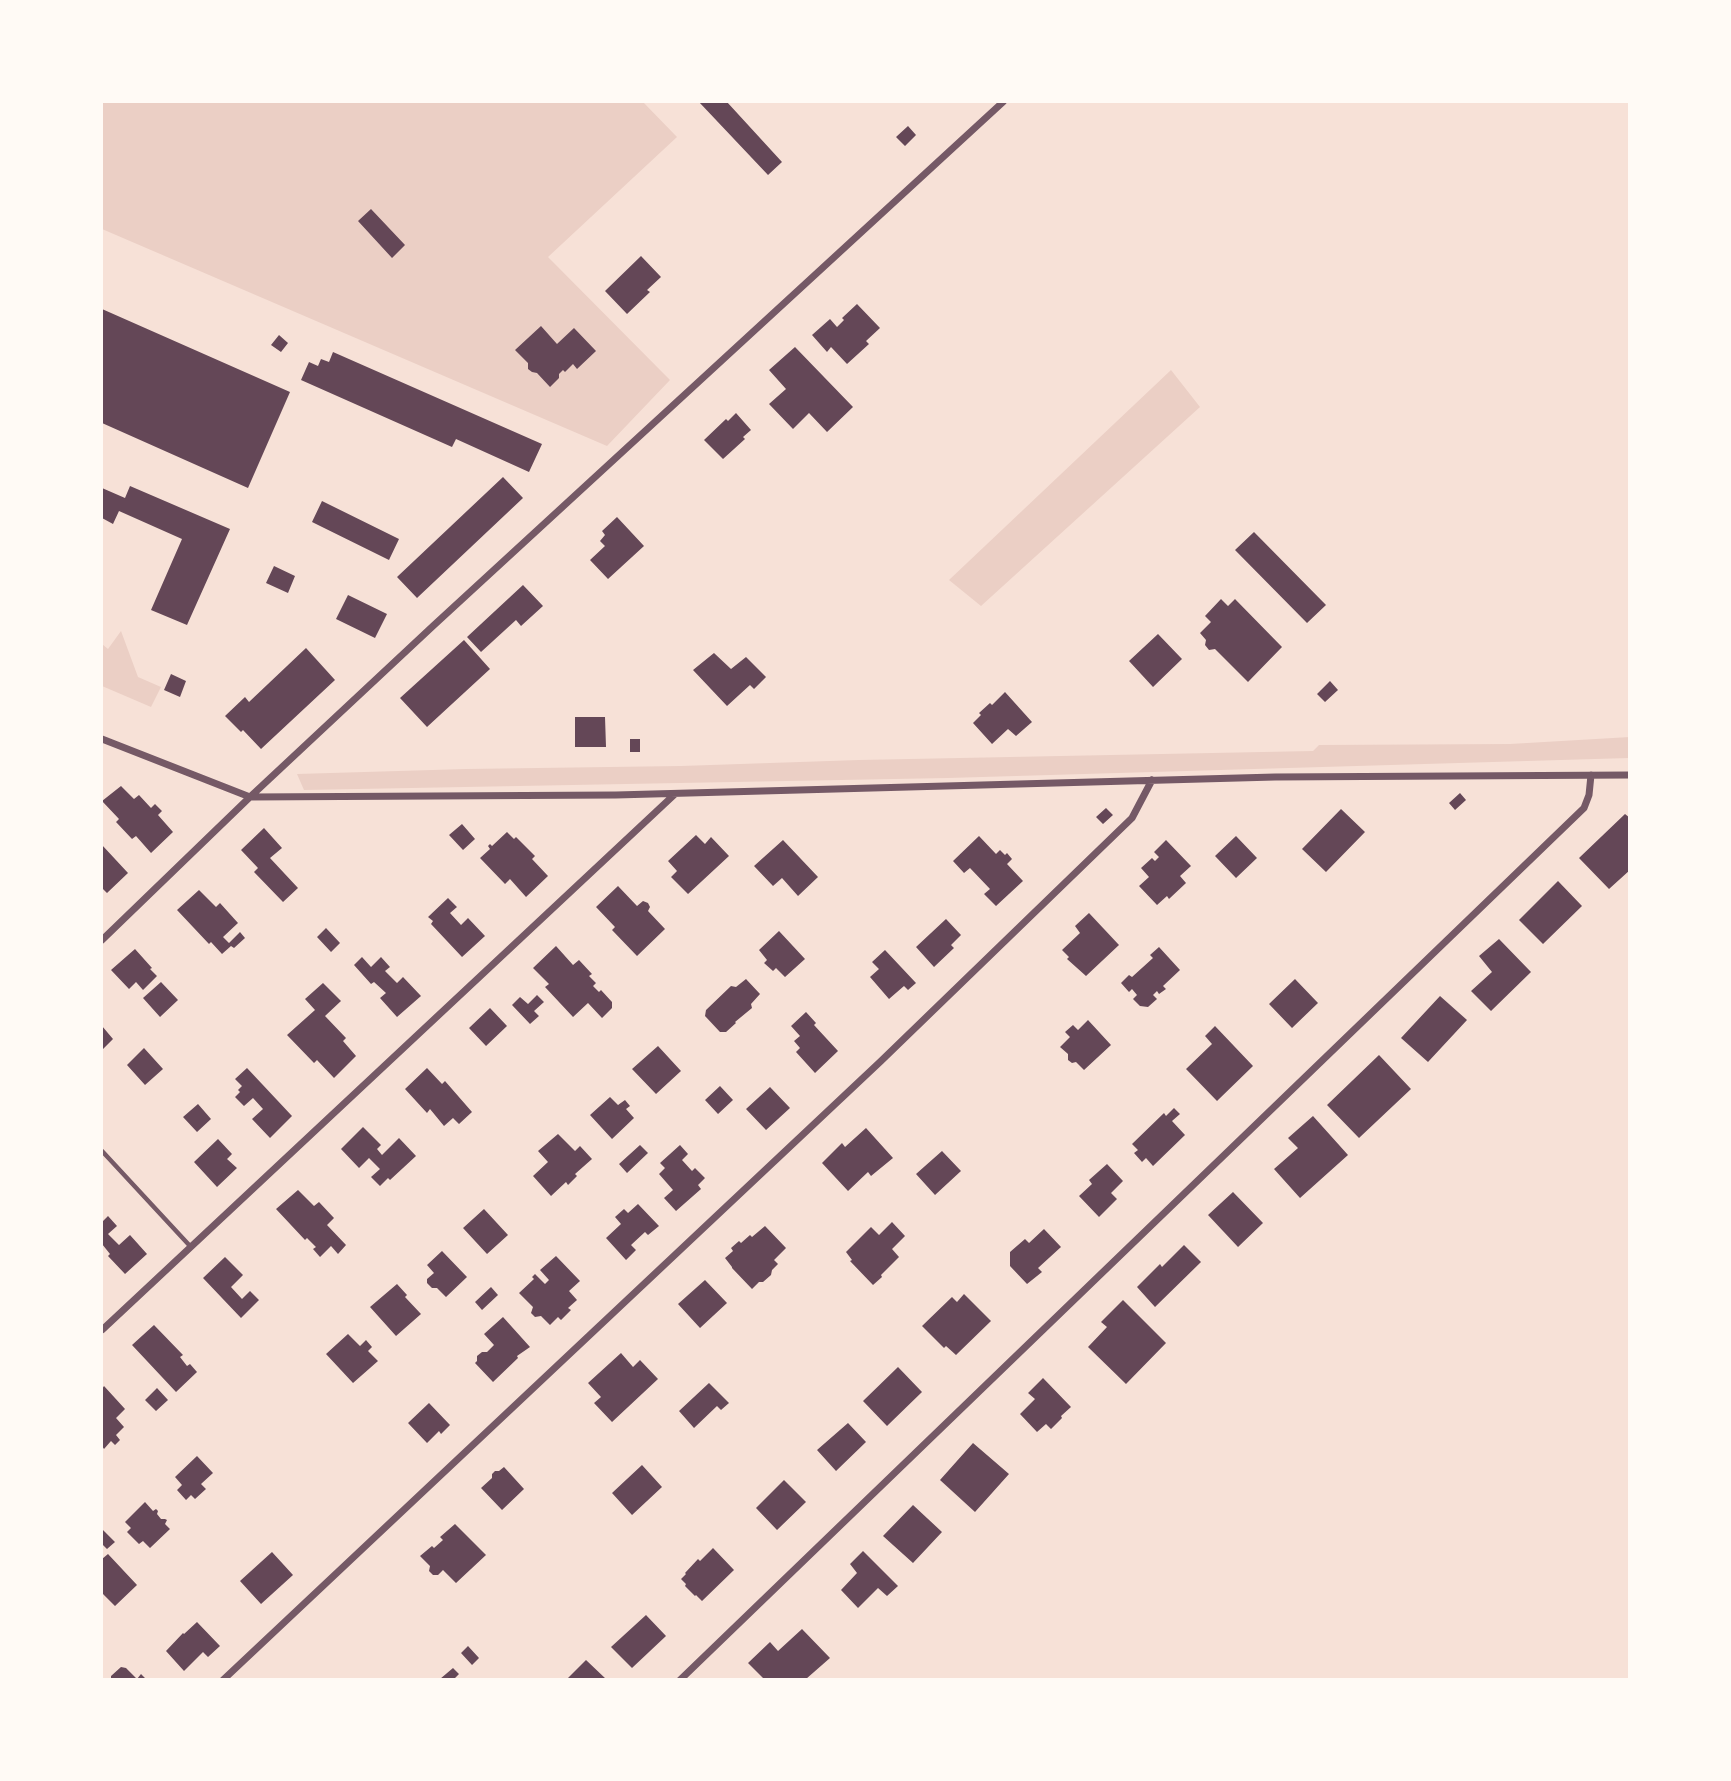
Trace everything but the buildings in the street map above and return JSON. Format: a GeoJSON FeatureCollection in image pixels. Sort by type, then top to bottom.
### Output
{"type":"FeatureCollection","features":[{"type":"Feature","properties":{"kind":"street"},"geometry":{"type":"LineString","coordinates":[[102,940],[423,635],[1003,102]]}},
{"type":"Feature","properties":{"kind":"street"},"geometry":{"type":"LineString","coordinates":[[102,738],[250,797],[676,794],[1275,777],[1629,775]]}},
{"type":"Feature","properties":{"kind":"street"},"geometry":{"type":"LineString","coordinates":[[680,1679],[1584,808],[1590,795],[1591,775]]}},
{"type":"Feature","properties":{"kind":"street"},"geometry":{"type":"LineString","coordinates":[[223,1679],[951,993],[1132,818],[1152,780]]}},
{"type":"Feature","properties":{"kind":"street"},"geometry":{"type":"LineString","coordinates":[[102,1329],[676,794]]}},
{"type":"Feature","properties":{"kind":"lane"},"geometry":{"type":"LineString","coordinates":[[102,1151],[190,1246]]}},
{"type":"Feature","properties":{"kind":"shaded area"},"geometry":{"type":"Polygon","coordinates":[[[102,102],[643,102],[677,137],[548,257],[670,380],[607,446],[102,229],[102,102]]]}},
{"type":"Feature","properties":{"kind":"shaded area"},"geometry":{"type":"Polygon","coordinates":[[[1171,370],[1200,407],[981,606],[949,580],[1171,370]]]}},
{"type":"Feature","properties":{"kind":"shaded area"},"geometry":{"type":"Polygon","coordinates":[[[121,631],[138,677],[161,687],[151,707],[102,686],[102,644],[108,649],[121,631]]]}},
{"type":"Feature","properties":{"kind":"shaded area"},"geometry":{"type":"Polygon","coordinates":[[[1630,737],[1629,758],[948,778],[304,790],[297,774],[1313,751],[1319,745],[1510,744],[1630,737]]]}}]}
